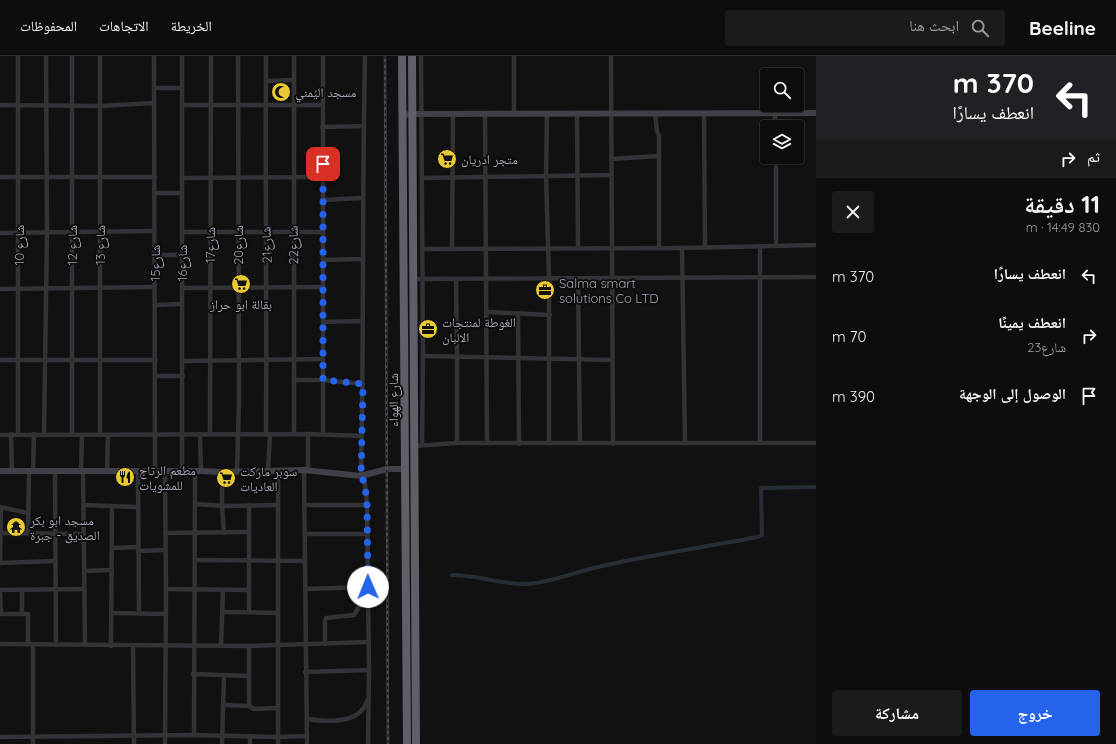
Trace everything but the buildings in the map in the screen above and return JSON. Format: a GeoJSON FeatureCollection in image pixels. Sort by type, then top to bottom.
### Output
{"type":"FeatureCollection","features":[{"type":"Feature","properties":{"kind":"highway","name":"شارع الهواء"},"geometry":{"type":"LineString","coordinates":[[402,56],[407,744]]}},
{"type":"Feature","properties":{"kind":"highway","name":"شارع الهواء"},"geometry":{"type":"LineString","coordinates":[[412,56],[412,280],[418,445],[416,744]]}},
{"type":"Feature","properties":{"kind":"street","name":"شارع 10"},"geometry":{"type":"LineString","coordinates":[[18,56],[18,434]]}},
{"type":"Feature","properties":{"kind":"street"},"geometry":{"type":"LineString","coordinates":[[44,434],[47,232],[46,56]]}},
{"type":"Feature","properties":{"kind":"street","name":"شارع 12"},"geometry":{"type":"LineString","coordinates":[[72,56],[72,434]]}},
{"type":"Feature","properties":{"kind":"street","name":"شارع 13"},"geometry":{"type":"LineString","coordinates":[[100,56],[100,435]]}},
{"type":"Feature","properties":{"kind":"street","name":"شارع15"},"geometry":{"type":"LineString","coordinates":[[154,56],[156,360],[155,471]]}},
{"type":"Feature","properties":{"kind":"street","name":"شارع16"},"geometry":{"type":"LineString","coordinates":[[182,56],[182,471]]}},
{"type":"Feature","properties":{"kind":"street","name":"شارع17"},"geometry":{"type":"LineString","coordinates":[[210,434],[211,56]]}},
{"type":"Feature","properties":{"kind":"street","name":"شارع20"},"geometry":{"type":"LineString","coordinates":[[237,472],[239,360],[238,56]]}},
{"type":"Feature","properties":{"kind":"street","name":"شارع21"},"geometry":{"type":"LineString","coordinates":[[266,56],[265,232],[267,288],[268,471]]}},
{"type":"Feature","properties":{"kind":"street","name":"شارع22"},"geometry":{"type":"LineString","coordinates":[[294,56],[294,434]]}},
{"type":"Feature","properties":{"kind":"street"},"geometry":{"type":"LineString","coordinates":[[323,56],[323,434]]}},
{"type":"Feature","properties":{"kind":"street"},"geometry":{"type":"LineString","coordinates":[[365,56],[362,198],[363,384],[361,476],[365,484],[367,505],[369,642],[368,744]]}},
{"type":"Feature","properties":{"kind":"street"},"geometry":{"type":"LineString","coordinates":[[421,56],[423,356],[418,445],[457,443],[816,443]]}},
{"type":"Feature","properties":{"kind":"street"},"geometry":{"type":"LineString","coordinates":[[514,56],[514,113]]}},
{"type":"Feature","properties":{"kind":"street"},"geometry":{"type":"LineString","coordinates":[[611,56],[611,360],[613,444]]}},
{"type":"Feature","properties":{"kind":"street"},"geometry":{"type":"LineString","coordinates":[[266,81],[294,80]]}},
{"type":"Feature","properties":{"kind":"street"},"geometry":{"type":"LineString","coordinates":[[154,88],[182,88]]}},
{"type":"Feature","properties":{"kind":"street"},"geometry":{"type":"LineString","coordinates":[[0,105],[100,106],[154,103]]}},
{"type":"Feature","properties":{"kind":"street"},"geometry":{"type":"LineString","coordinates":[[182,105],[322,105]]}},
{"type":"Feature","properties":{"kind":"street"},"geometry":{"type":"LineString","coordinates":[[403,115],[655,112],[816,113]]}},
{"type":"Feature","properties":{"kind":"street"},"geometry":{"type":"LineString","coordinates":[[655,112],[659,136],[659,248]]}},
{"type":"Feature","properties":{"kind":"street"},"geometry":{"type":"LineString","coordinates":[[485,113],[487,443]]}},
{"type":"Feature","properties":{"kind":"street"},"geometry":{"type":"LineString","coordinates":[[547,113],[546,176],[549,248],[550,443]]}},
{"type":"Feature","properties":{"kind":"street"},"geometry":{"type":"LineString","coordinates":[[577,113],[578,248]]}},
{"type":"Feature","properties":{"kind":"street"},"geometry":{"type":"LineString","coordinates":[[704,113],[705,247]]}},
{"type":"Feature","properties":{"kind":"street"},"geometry":{"type":"LineString","coordinates":[[775,113],[775,120]]}},
{"type":"Feature","properties":{"kind":"street"},"geometry":{"type":"LineString","coordinates":[[452,114],[452,248]]}},
{"type":"Feature","properties":{"kind":"street"},"geometry":{"type":"LineString","coordinates":[[322,127],[364,126]]}},
{"type":"Feature","properties":{"kind":"street"},"geometry":{"type":"LineString","coordinates":[[611,159],[658,156]]}},
{"type":"Feature","properties":{"kind":"street"},"geometry":{"type":"LineString","coordinates":[[776,164],[776,246]]}},
{"type":"Feature","properties":{"kind":"street"},"geometry":{"type":"LineString","coordinates":[[422,178],[611,175]]}},
{"type":"Feature","properties":{"kind":"street"},"geometry":{"type":"LineString","coordinates":[[0,177],[155,177]]}},
{"type":"Feature","properties":{"kind":"street"},"geometry":{"type":"LineString","coordinates":[[182,178],[323,177]]}},
{"type":"Feature","properties":{"kind":"street"},"geometry":{"type":"LineString","coordinates":[[155,193],[182,193]]}},
{"type":"Feature","properties":{"kind":"street"},"geometry":{"type":"LineString","coordinates":[[323,200],[362,198]]}},
{"type":"Feature","properties":{"kind":"street"},"geometry":{"type":"LineString","coordinates":[[0,233],[155,231]]}},
{"type":"Feature","properties":{"kind":"street"},"geometry":{"type":"LineString","coordinates":[[182,232],[322,232]]}},
{"type":"Feature","properties":{"kind":"street"},"geometry":{"type":"LineString","coordinates":[[422,249],[682,248],[816,245]]}},
{"type":"Feature","properties":{"kind":"street"},"geometry":{"type":"LineString","coordinates":[[760,246],[760,442]]}},
{"type":"Feature","properties":{"kind":"street"},"geometry":{"type":"LineString","coordinates":[[682,248],[685,443]]}},
{"type":"Feature","properties":{"kind":"street"},"geometry":{"type":"LineString","coordinates":[[155,255],[182,255]]}},
{"type":"Feature","properties":{"kind":"street"},"geometry":{"type":"LineString","coordinates":[[323,260],[362,260]]}},
{"type":"Feature","properties":{"kind":"street"},"geometry":{"type":"LineString","coordinates":[[412,280],[816,277]]}},
{"type":"Feature","properties":{"kind":"street"},"geometry":{"type":"LineString","coordinates":[[578,278],[580,443]]}},
{"type":"Feature","properties":{"kind":"street"},"geometry":{"type":"LineString","coordinates":[[456,279],[458,357],[457,443]]}},
{"type":"Feature","properties":{"kind":"street"},"geometry":{"type":"LineString","coordinates":[[0,289],[155,287]]}},
{"type":"Feature","properties":{"kind":"street"},"geometry":{"type":"LineString","coordinates":[[182,288],[323,287]]}},
{"type":"Feature","properties":{"kind":"street"},"geometry":{"type":"LineString","coordinates":[[155,304],[182,304]]}},
{"type":"Feature","properties":{"kind":"street"},"geometry":{"type":"LineString","coordinates":[[487,312],[550,315]]}},
{"type":"Feature","properties":{"kind":"street"},"geometry":{"type":"LineString","coordinates":[[518,313],[519,444]]}},
{"type":"Feature","properties":{"kind":"street"},"geometry":{"type":"LineString","coordinates":[[323,322],[363,321]]}},
{"type":"Feature","properties":{"kind":"street"},"geometry":{"type":"LineString","coordinates":[[423,356],[611,360]]}},
{"type":"Feature","properties":{"kind":"street"},"geometry":{"type":"LineString","coordinates":[[183,361],[323,359]]}},
{"type":"Feature","properties":{"kind":"street"},"geometry":{"type":"LineString","coordinates":[[0,360],[156,360]]}},
{"type":"Feature","properties":{"kind":"street"},"geometry":{"type":"LineString","coordinates":[[156,376],[183,376]]}},
{"type":"Feature","properties":{"kind":"street"},"geometry":{"type":"LineString","coordinates":[[294,380],[323,380],[363,384]]}},
{"type":"Feature","properties":{"kind":"street"},"geometry":{"type":"LineString","coordinates":[[11,434],[12,471]]}},
{"type":"Feature","properties":{"kind":"street"},"geometry":{"type":"LineString","coordinates":[[28,533],[28,513],[34,434]]}},
{"type":"Feature","properties":{"kind":"street"},"geometry":{"type":"LineString","coordinates":[[194,735],[195,504],[200,434]]}},
{"type":"Feature","properties":{"kind":"street"},"geometry":{"type":"LineString","coordinates":[[307,744],[304,505],[308,434]]}},
{"type":"Feature","properties":{"kind":"street"},"geometry":{"type":"LineString","coordinates":[[0,435],[323,434],[362,436]]}},
{"type":"Feature","properties":{"kind":"street"},"geometry":{"type":"LineString","coordinates":[[82,435],[85,645]]}},
{"type":"Feature","properties":{"kind":"street"},"geometry":{"type":"LineString","coordinates":[[107,470],[108,435]]}},
{"type":"Feature","properties":{"kind":"street"},"geometry":{"type":"LineString","coordinates":[[0,471],[107,470],[237,472],[306,470],[361,476],[387,469],[405,469]]}},
{"type":"Feature","properties":{"kind":"street"},"geometry":{"type":"LineString","coordinates":[[278,470],[278,744]]}},
{"type":"Feature","properties":{"kind":"street"},"geometry":{"type":"LineString","coordinates":[[55,471],[54,534],[56,645]]}},
{"type":"Feature","properties":{"kind":"street"},"geometry":{"type":"LineString","coordinates":[[138,471],[137,507],[139,613]]}},
{"type":"Feature","properties":{"kind":"street"},"geometry":{"type":"LineString","coordinates":[[165,471],[165,744]]}},
{"type":"Feature","properties":{"kind":"street"},"geometry":{"type":"LineString","coordinates":[[222,472],[224,533]]}},
{"type":"Feature","properties":{"kind":"street"},"geometry":{"type":"LineString","coordinates":[[195,504],[223,506],[277,505]]}},
{"type":"Feature","properties":{"kind":"street"},"geometry":{"type":"LineString","coordinates":[[83,505],[137,507]]}},
{"type":"Feature","properties":{"kind":"street"},"geometry":{"type":"LineString","coordinates":[[249,505],[249,612]]}},
{"type":"Feature","properties":{"kind":"street"},"geometry":{"type":"LineString","coordinates":[[304,505],[367,505]]}},
{"type":"Feature","properties":{"kind":"street"},"geometry":{"type":"LineString","coordinates":[[111,646],[112,506]]}},
{"type":"Feature","properties":{"kind":"street"},"geometry":{"type":"LineString","coordinates":[[0,559],[0,507],[28,513]]}},
{"type":"Feature","properties":{"kind":"street"},"geometry":{"type":"LineString","coordinates":[[165,533],[249,532]]}},
{"type":"Feature","properties":{"kind":"street"},"geometry":{"type":"LineString","coordinates":[[1,533],[83,534]]}},
{"type":"Feature","properties":{"kind":"street"},"geometry":{"type":"LineString","coordinates":[[304,534],[367,534]]}},
{"type":"Feature","properties":{"kind":"street"},"geometry":{"type":"LineString","coordinates":[[112,548],[165,550]]}},
{"type":"Feature","properties":{"kind":"street"},"geometry":{"type":"LineString","coordinates":[[195,560],[305,561]]}},
{"type":"Feature","properties":{"kind":"street"},"geometry":{"type":"LineString","coordinates":[[0,563],[55,561]]}},
{"type":"Feature","properties":{"kind":"street"},"geometry":{"type":"LineString","coordinates":[[84,571],[112,570]]}},
{"type":"Feature","properties":{"kind":"street"},"geometry":{"type":"LineString","coordinates":[[305,589],[368,587]]}},
{"type":"Feature","properties":{"kind":"street"},"geometry":{"type":"LineString","coordinates":[[0,590],[22,591],[83,589]]}},
{"type":"Feature","properties":{"kind":"street"},"geometry":{"type":"LineString","coordinates":[[166,589],[248,590]]}},
{"type":"Feature","properties":{"kind":"street"},"geometry":{"type":"LineString","coordinates":[[221,645],[223,590]]}},
{"type":"Feature","properties":{"kind":"street"},"geometry":{"type":"LineString","coordinates":[[22,591],[22,613]]}},
{"type":"Feature","properties":{"kind":"street"},"geometry":{"type":"LineString","coordinates":[[0,594],[1,614],[28,614],[31,644],[33,744]]}},
{"type":"Feature","properties":{"kind":"street"},"geometry":{"type":"LineString","coordinates":[[325,644],[326,618],[354,615],[363,600],[368,597]]}},
{"type":"Feature","properties":{"kind":"street"},"geometry":{"type":"LineString","coordinates":[[222,612],[277,613]]}},
{"type":"Feature","properties":{"kind":"street"},"geometry":{"type":"LineString","coordinates":[[111,613],[166,614]]}},
{"type":"Feature","properties":{"kind":"street"},"geometry":{"type":"LineString","coordinates":[[0,644],[249,646],[369,642]]}},
{"type":"Feature","properties":{"kind":"street"},"geometry":{"type":"LineString","coordinates":[[133,646],[134,744]]}},
{"type":"Feature","properties":{"kind":"street"},"geometry":{"type":"LineString","coordinates":[[249,646],[249,706]]}},
{"type":"Feature","properties":{"kind":"street"},"geometry":{"type":"LineString","coordinates":[[306,672],[369,670]]}},
{"type":"Feature","properties":{"kind":"street"},"geometry":{"type":"LineString","coordinates":[[194,674],[249,676]]}},
{"type":"Feature","properties":{"kind":"street"},"geometry":{"type":"LineString","coordinates":[[222,744],[224,675]]}},
{"type":"Feature","properties":{"kind":"street"},"geometry":{"type":"LineString","coordinates":[[307,719],[330,721],[353,716],[362,711],[368,696]]}},
{"type":"Feature","properties":{"kind":"street"},"geometry":{"type":"LineString","coordinates":[[223,705],[249,706],[254,709],[278,708]]}},
{"type":"Feature","properties":{"kind":"street"},"geometry":{"type":"LineString","coordinates":[[0,737],[194,735],[278,737],[307,736]]}},
{"type":"Feature","properties":{"kind":"street"},"geometry":{"type":"LineString","coordinates":[[250,736],[250,744]]}},
{"type":"Feature","properties":{"kind":"waterway"},"geometry":{"type":"LineString","coordinates":[[452,575],[462,575],[519,584],[537,583],[593,568],[660,554],[758,537],[762,535],[761,488],[816,487]]}},
{"type":"Feature","properties":{"kind":"railway"},"geometry":{"type":"LineString","coordinates":[[385,56],[388,744]]}},
{"type":"Feature","properties":{"kind":"place","name":"مسجد اليُمني"},"geometry":{"type":"Point","coordinates":[281,92]}},
{"type":"Feature","properties":{"kind":"place","name":"متجر ادريان"},"geometry":{"type":"Point","coordinates":[447,159]}},
{"type":"Feature","properties":{"kind":"place","name":"بقالة ابو حراز"},"geometry":{"type":"Point","coordinates":[241,284]}},
{"type":"Feature","properties":{"kind":"place","name":"Salma smart solutions Co LTD"},"geometry":{"type":"Point","coordinates":[545,290]}},
{"type":"Feature","properties":{"kind":"place","name":"الغوطة لمنتجات الالبان"},"geometry":{"type":"Point","coordinates":[428,329]}},
{"type":"Feature","properties":{"kind":"place","name":"مطعم الرتاج للمشويات"},"geometry":{"type":"Point","coordinates":[125,477]}},
{"type":"Feature","properties":{"kind":"place","name":"سوبر ماركت العاديات"},"geometry":{"type":"Point","coordinates":[226,478]}},
{"type":"Feature","properties":{"kind":"place","name":"مسجد ابو بكر الصديق - جبرة"},"geometry":{"type":"Point","coordinates":[16,527]}},
{"type":"Feature","properties":{"kind":"route"},"geometry":{"type":"LineString","coordinates":[[323,164],[323,380],[363,384],[361,476],[365,484],[367,505],[368,587]]}}]}
